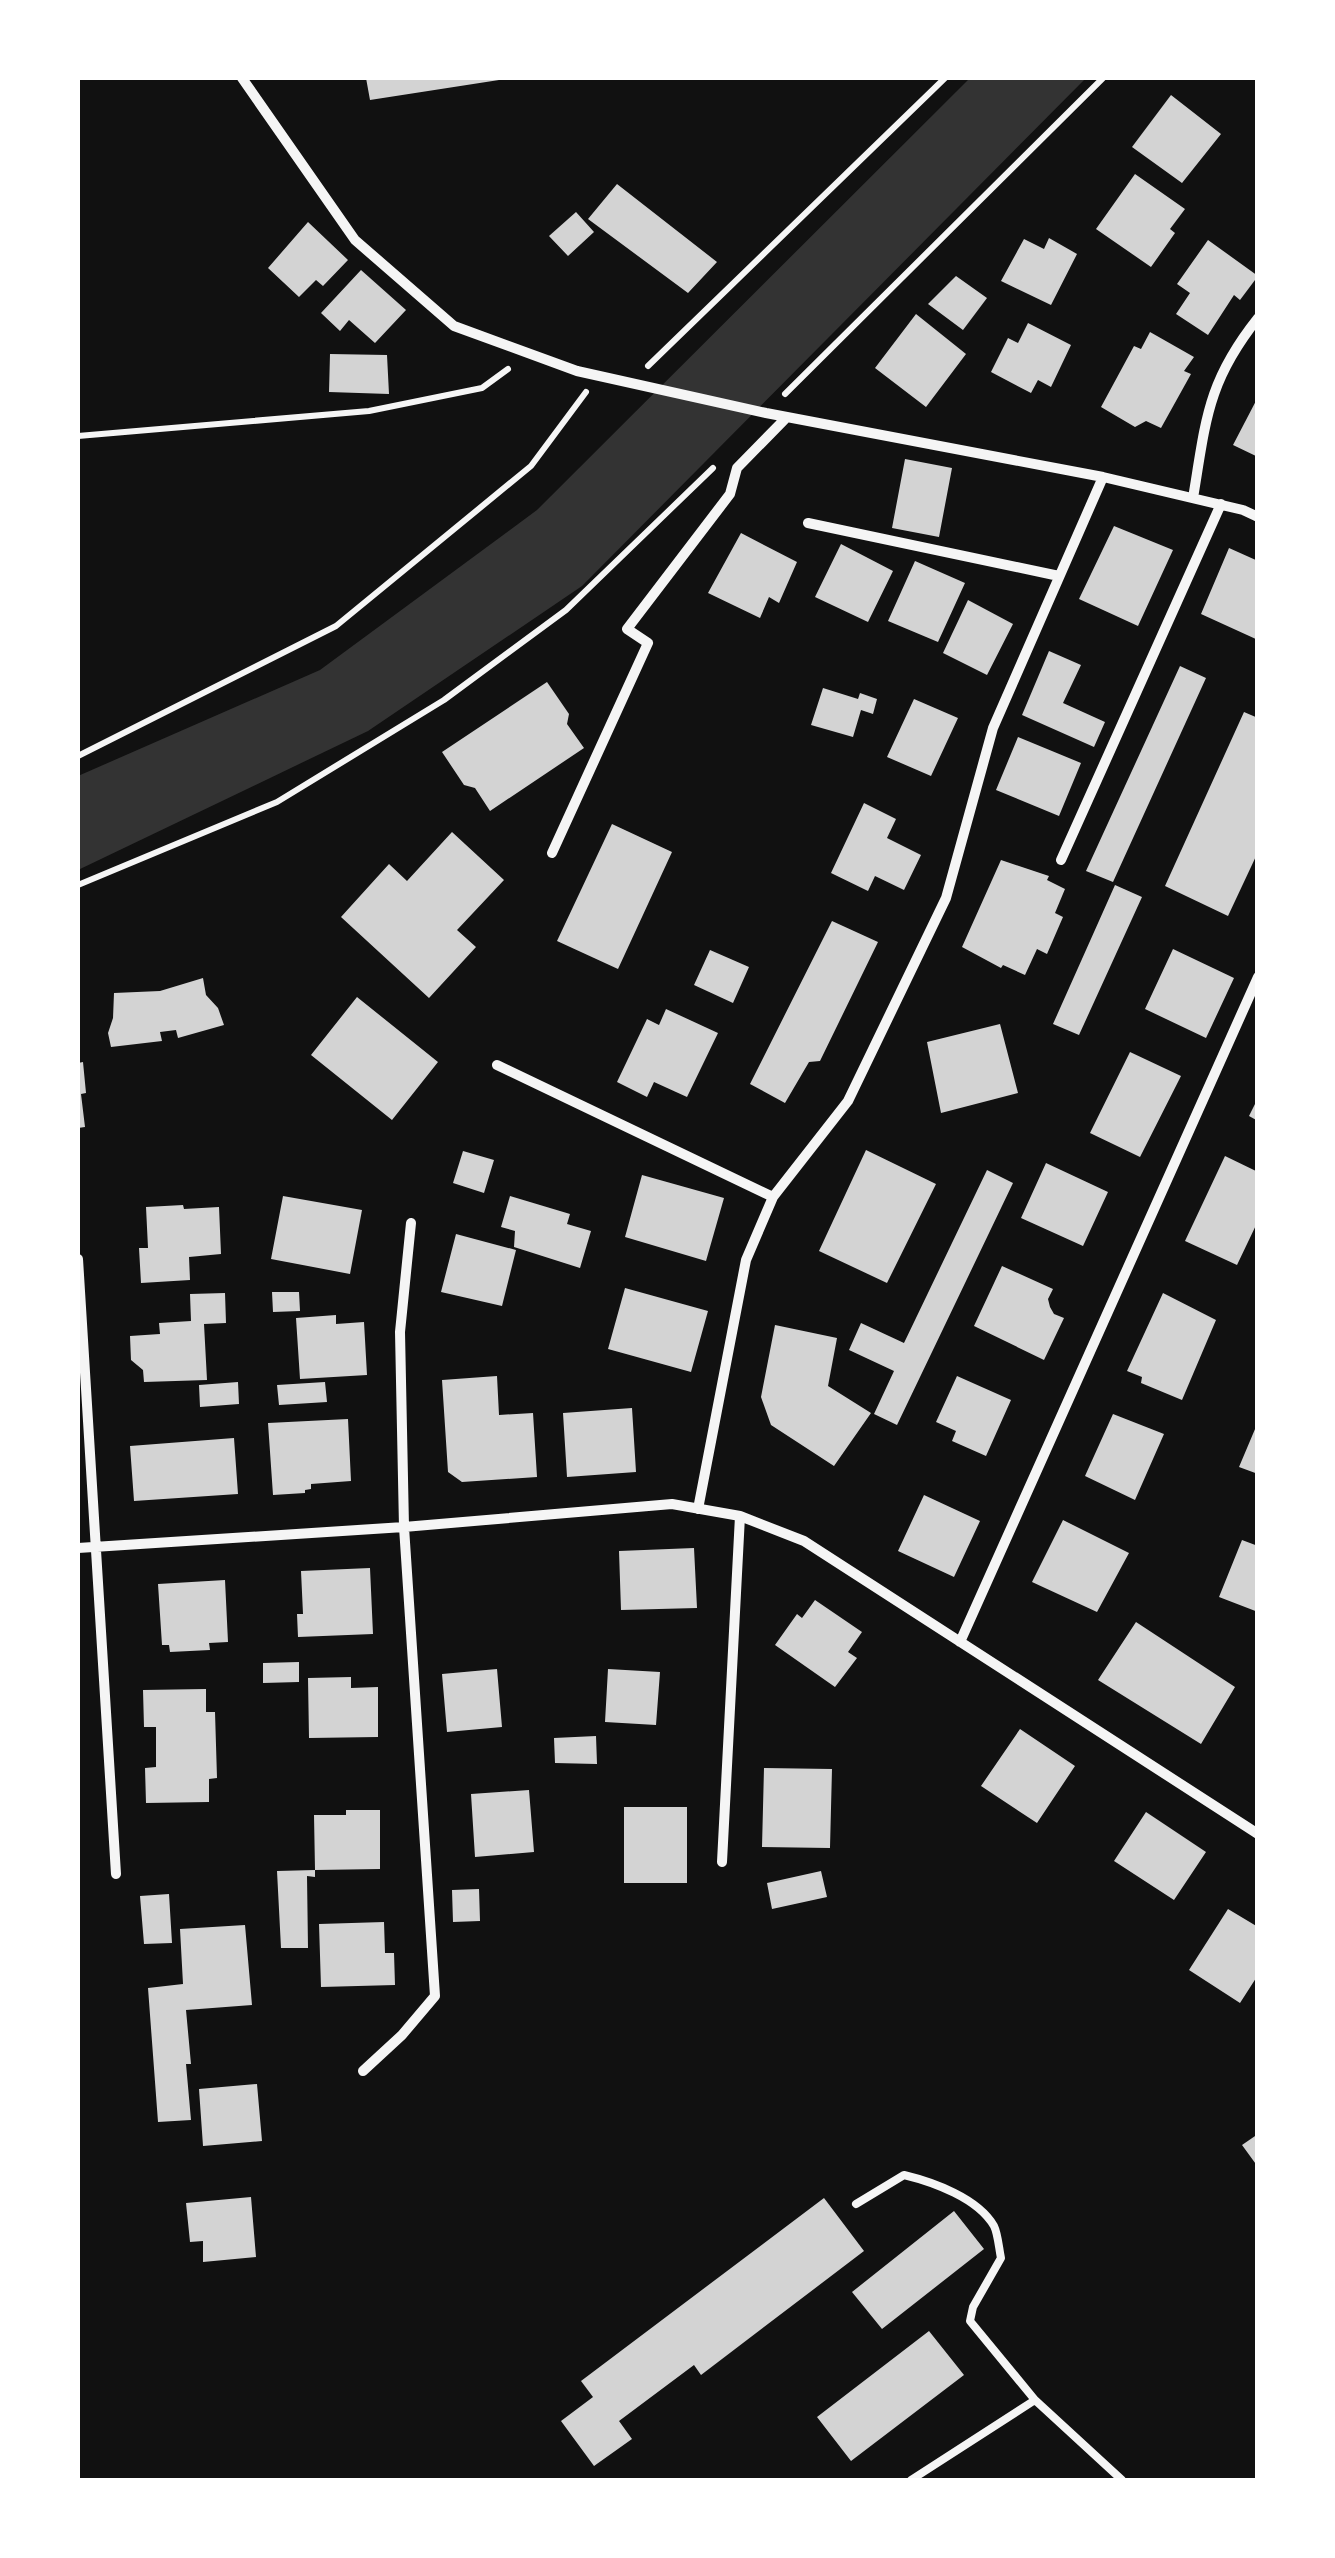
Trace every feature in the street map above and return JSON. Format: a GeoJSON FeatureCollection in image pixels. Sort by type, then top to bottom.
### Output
{"type":"FeatureCollection","features":[{"type":"Feature","properties":{"kind":"street"},"geometry":{"type":"LineString","coordinates":[[242,78],[355,240],[454,326],[577,371],[766,413],[1102,477],[1221,504],[1258,517]]}},
{"type":"Feature","properties":{"kind":"street"},"geometry":{"type":"LineString","coordinates":[[1193,498],[1202,430],[1219,375],[1258,318]]}},
{"type":"Feature","properties":{"kind":"street"},"geometry":{"type":"LineString","coordinates":[[552,852],[648,643],[627,628],[730,494],[737,468],[787,417]]}},
{"type":"Feature","properties":{"kind":"street"},"geometry":{"type":"LineString","coordinates":[[698,1509],[746,1260],[773,1197],[848,1101],[946,898],[993,728],[1102,477]]}},
{"type":"Feature","properties":{"kind":"street"},"geometry":{"type":"LineString","coordinates":[[1061,860],[1221,504]]}},
{"type":"Feature","properties":{"kind":"street"},"geometry":{"type":"LineString","coordinates":[[808,523],[1060,576]]}},
{"type":"Feature","properties":{"kind":"street"},"geometry":{"type":"LineString","coordinates":[[960,1642],[1258,977]]}},
{"type":"Feature","properties":{"kind":"street"},"geometry":{"type":"LineString","coordinates":[[497,1065],[773,1197]]}},
{"type":"Feature","properties":{"kind":"street"},"geometry":{"type":"LineString","coordinates":[[363,2071],[402,2035],[435,1996],[404,1527],[400,1332],[411,1223]]}},
{"type":"Feature","properties":{"kind":"street"},"geometry":{"type":"LineString","coordinates":[[78,1259],[116,1874]]}},
{"type":"Feature","properties":{"kind":"street"},"geometry":{"type":"LineString","coordinates":[[78,1548],[404,1527],[672,1504],[740,1516],[804,1541],[1258,1834]]}},
{"type":"Feature","properties":{"kind":"street"},"geometry":{"type":"LineString","coordinates":[[722,1862],[740,1516]]}},
{"type":"Feature","properties":{"kind":"lane"},"geometry":{"type":"LineString","coordinates":[[856,2204],[904,2175],[938,2183],[972,2204],[994,2226],[1001,2258],[973,2307],[970,2321],[1035,2400],[1122,2480]]}},
{"type":"Feature","properties":{"kind":"lane"},"geometry":{"type":"LineString","coordinates":[[911,2480],[1035,2400]]}},
{"type":"Feature","properties":{"kind":"path"},"geometry":{"type":"LineString","coordinates":[[632,382],[945,78]]}},
{"type":"Feature","properties":{"kind":"path"},"geometry":{"type":"LineString","coordinates":[[766,413],[1102,78]]}},
{"type":"Feature","properties":{"kind":"path"},"geometry":{"type":"LineString","coordinates":[[78,436],[369,411],[482,388],[529,353]]}},
{"type":"Feature","properties":{"kind":"path"},"geometry":{"type":"LineString","coordinates":[[78,756],[336,626],[531,466],[598,375]]}},
{"type":"Feature","properties":{"kind":"path"},"geometry":{"type":"LineString","coordinates":[[78,885],[277,802],[444,700],[566,610],[725,455]]}},
{"type":"Feature","properties":{"kind":"shaded area"},"geometry":{"type":"Polygon","coordinates":[[[970,78],[1086,78],[582,586],[368,731],[78,870],[78,776],[320,670],[537,510],[970,78]]]}},
{"type":"Feature","properties":{"kind":"building"},"geometry":{"type":"Polygon","coordinates":[[[366,78],[499,78],[499,80],[370,100],[366,78]]]}},
{"type":"Feature","properties":{"kind":"building"},"geometry":{"type":"Polygon","coordinates":[[[1171,95],[1221,134],[1182,183],[1132,147],[1171,95]]]}},
{"type":"Feature","properties":{"kind":"building"},"geometry":{"type":"Polygon","coordinates":[[[1135,174],[1185,209],[1170,229],[1175,233],[1151,267],[1096,229],[1135,174]]]}},
{"type":"Feature","properties":{"kind":"building"},"geometry":{"type":"Polygon","coordinates":[[[617,184],[717,262],[688,293],[588,219],[617,184]]]}},
{"type":"Feature","properties":{"kind":"building"},"geometry":{"type":"Polygon","coordinates":[[[576,212],[594,232],[568,256],[549,236],[576,212]]]}},
{"type":"Feature","properties":{"kind":"building"},"geometry":{"type":"Polygon","coordinates":[[[308,222],[348,260],[323,286],[316,280],[299,297],[268,268],[308,222]]]}},
{"type":"Feature","properties":{"kind":"building"},"geometry":{"type":"Polygon","coordinates":[[[1049,238],[1077,254],[1051,305],[1001,281],[1024,239],[1044,249],[1049,238]]]}},
{"type":"Feature","properties":{"kind":"building"},"geometry":{"type":"Polygon","coordinates":[[[1208,240],[1258,276],[1240,300],[1234,295],[1208,335],[1176,314],[1190,293],[1177,284],[1208,240]]]}},
{"type":"Feature","properties":{"kind":"building"},"geometry":{"type":"Polygon","coordinates":[[[361,270],[406,310],[375,343],[349,320],[340,331],[321,313],[361,270]]]}},
{"type":"Feature","properties":{"kind":"building"},"geometry":{"type":"Polygon","coordinates":[[[956,276],[987,298],[963,330],[928,304],[956,276]]]}},
{"type":"Feature","properties":{"kind":"building"},"geometry":{"type":"Polygon","coordinates":[[[916,314],[966,354],[926,407],[875,368],[916,314]]]}},
{"type":"Feature","properties":{"kind":"building"},"geometry":{"type":"Polygon","coordinates":[[[1028,323],[1071,345],[1051,387],[1038,380],[1031,393],[991,372],[1008,338],[1018,343],[1028,323]]]}},
{"type":"Feature","properties":{"kind":"building"},"geometry":{"type":"Polygon","coordinates":[[[1150,332],[1194,357],[1184,371],[1191,374],[1161,428],[1146,421],[1135,427],[1101,407],[1134,346],[1141,349],[1150,332]]]}},
{"type":"Feature","properties":{"kind":"building"},"geometry":{"type":"Polygon","coordinates":[[[330,354],[387,355],[389,394],[329,392],[330,354]]]}},
{"type":"Feature","properties":{"kind":"building"},"geometry":{"type":"Polygon","coordinates":[[[1258,397],[1258,457],[1233,445],[1258,397]]]}},
{"type":"Feature","properties":{"kind":"building"},"geometry":{"type":"Polygon","coordinates":[[[905,459],[952,468],[939,537],[892,528],[905,459]]]}},
{"type":"Feature","properties":{"kind":"building"},"geometry":{"type":"Polygon","coordinates":[[[1114,526],[1173,550],[1138,626],[1079,599],[1114,526]]]}},
{"type":"Feature","properties":{"kind":"building"},"geometry":{"type":"Polygon","coordinates":[[[741,533],[797,562],[779,603],[769,597],[760,618],[708,593],[741,533]]]}},
{"type":"Feature","properties":{"kind":"building"},"geometry":{"type":"Polygon","coordinates":[[[841,544],[893,571],[868,622],[815,597],[841,544]]]}},
{"type":"Feature","properties":{"kind":"building"},"geometry":{"type":"Polygon","coordinates":[[[1229,548],[1258,561],[1258,640],[1201,614],[1229,548]]]}},
{"type":"Feature","properties":{"kind":"building"},"geometry":{"type":"Polygon","coordinates":[[[915,561],[965,583],[938,642],[888,621],[915,561]]]}},
{"type":"Feature","properties":{"kind":"building"},"geometry":{"type":"Polygon","coordinates":[[[968,600],[1013,624],[987,675],[943,653],[968,600]]]}},
{"type":"Feature","properties":{"kind":"building"},"geometry":{"type":"Polygon","coordinates":[[[1049,651],[1081,665],[1063,703],[1105,722],[1094,747],[1022,715],[1049,651]]]}},
{"type":"Feature","properties":{"kind":"building"},"geometry":{"type":"Polygon","coordinates":[[[1180,666],[1206,678],[1113,882],[1086,871],[1180,666]]]}},
{"type":"Feature","properties":{"kind":"building"},"geometry":{"type":"Polygon","coordinates":[[[547,682],[569,714],[567,724],[584,748],[490,811],[475,788],[464,785],[442,752],[547,682]]]}},
{"type":"Feature","properties":{"kind":"building"},"geometry":{"type":"Polygon","coordinates":[[[823,688],[858,699],[860,693],[877,699],[873,714],[861,710],[853,737],[811,725],[823,688]]]}},
{"type":"Feature","properties":{"kind":"building"},"geometry":{"type":"Polygon","coordinates":[[[914,699],[958,718],[931,776],[887,757],[914,699]]]}},
{"type":"Feature","properties":{"kind":"building"},"geometry":{"type":"Polygon","coordinates":[[[1244,712],[1258,718],[1258,852],[1228,916],[1165,886],[1244,712]]]}},
{"type":"Feature","properties":{"kind":"building"},"geometry":{"type":"Polygon","coordinates":[[[1018,737],[1081,763],[1059,816],[996,790],[1018,737]]]}},
{"type":"Feature","properties":{"kind":"building"},"geometry":{"type":"Polygon","coordinates":[[[864,803],[896,819],[887,838],[921,855],[904,890],[875,876],[868,891],[831,873],[864,803]]]}},
{"type":"Feature","properties":{"kind":"building"},"geometry":{"type":"Polygon","coordinates":[[[612,824],[672,852],[618,969],[557,941],[612,824]]]}},
{"type":"Feature","properties":{"kind":"building"},"geometry":{"type":"Polygon","coordinates":[[[452,832],[504,880],[457,930],[476,947],[429,998],[341,917],[389,864],[407,881],[452,832]]]}},
{"type":"Feature","properties":{"kind":"building"},"geometry":{"type":"Polygon","coordinates":[[[1001,860],[1049,876],[1047,880],[1065,889],[1055,913],[1063,917],[1047,954],[1037,949],[1025,975],[1003,965],[1001,968],[962,947],[1001,860]]]}},
{"type":"Feature","properties":{"kind":"building"},"geometry":{"type":"Polygon","coordinates":[[[1115,885],[1142,897],[1079,1035],[1053,1024],[1115,885]]]}},
{"type":"Feature","properties":{"kind":"building"},"geometry":{"type":"Polygon","coordinates":[[[832,921],[878,942],[820,1061],[809,1062],[785,1103],[750,1084],[832,921]]]}},
{"type":"Feature","properties":{"kind":"building"},"geometry":{"type":"Polygon","coordinates":[[[1173,949],[1234,978],[1206,1038],[1145,1009],[1173,949]]]}},
{"type":"Feature","properties":{"kind":"building"},"geometry":{"type":"Polygon","coordinates":[[[710,950],[749,967],[733,1003],[694,985],[710,950]]]}},
{"type":"Feature","properties":{"kind":"building"},"geometry":{"type":"Polygon","coordinates":[[[203,978],[206,995],[218,1008],[224,1025],[178,1038],[176,1030],[160,1032],[162,1041],[111,1047],[108,1033],[114,993],[160,991],[203,978]]]}},
{"type":"Feature","properties":{"kind":"building"},"geometry":{"type":"Polygon","coordinates":[[[357,997],[438,1062],[392,1120],[311,1055],[357,997]]]}},
{"type":"Feature","properties":{"kind":"building"},"geometry":{"type":"Polygon","coordinates":[[[666,1009],[718,1033],[687,1097],[654,1082],[647,1097],[617,1082],[647,1019],[659,1025],[666,1009]]]}},
{"type":"Feature","properties":{"kind":"building"},"geometry":{"type":"Polygon","coordinates":[[[1000,1024],[1018,1093],[941,1113],[927,1042],[1000,1024]]]}},
{"type":"Feature","properties":{"kind":"building"},"geometry":{"type":"Polygon","coordinates":[[[1130,1052],[1181,1076],[1140,1157],[1090,1133],[1130,1052]]]}},
{"type":"Feature","properties":{"kind":"building"},"geometry":{"type":"Polygon","coordinates":[[[83,1062],[85,1127],[78,1128],[78,1063],[83,1062]]]}},
{"type":"Feature","properties":{"kind":"building"},"geometry":{"type":"Polygon","coordinates":[[[1258,1098],[1258,1121],[1249,1116],[1258,1098]]]}},
{"type":"Feature","properties":{"kind":"building"},"geometry":{"type":"Polygon","coordinates":[[[866,1150],[936,1184],[887,1283],[819,1251],[866,1150]]]}},
{"type":"Feature","properties":{"kind":"building"},"geometry":{"type":"Polygon","coordinates":[[[463,1151],[494,1160],[484,1193],[453,1183],[463,1151]]]}},
{"type":"Feature","properties":{"kind":"building"},"geometry":{"type":"Polygon","coordinates":[[[1225,1156],[1258,1172],[1258,1221],[1237,1265],[1185,1241],[1225,1156]]]}},
{"type":"Feature","properties":{"kind":"building"},"geometry":{"type":"Polygon","coordinates":[[[1046,1163],[1108,1192],[1083,1246],[1021,1218],[1046,1163]]]}},
{"type":"Feature","properties":{"kind":"building"},"geometry":{"type":"Polygon","coordinates":[[[987,1170],[1013,1183],[897,1425],[874,1414],[894,1371],[849,1350],[861,1323],[904,1343],[987,1170]]]}},
{"type":"Feature","properties":{"kind":"building"},"geometry":{"type":"Polygon","coordinates":[[[642,1175],[724,1198],[706,1261],[625,1237],[642,1175]]]}},
{"type":"Feature","properties":{"kind":"building"},"geometry":{"type":"Polygon","coordinates":[[[283,1196],[362,1210],[350,1274],[271,1259],[283,1196]]]}},
{"type":"Feature","properties":{"kind":"building"},"geometry":{"type":"Polygon","coordinates":[[[510,1196],[570,1214],[567,1224],[591,1231],[580,1268],[514,1247],[515,1231],[501,1227],[510,1196]]]}},
{"type":"Feature","properties":{"kind":"building"},"geometry":{"type":"Polygon","coordinates":[[[183,1205],[184,1209],[219,1207],[221,1254],[189,1257],[190,1280],[141,1283],[139,1248],[148,1248],[146,1207],[183,1205]]]}},
{"type":"Feature","properties":{"kind":"building"},"geometry":{"type":"Polygon","coordinates":[[[456,1234],[516,1250],[502,1306],[441,1292],[456,1234]]]}},
{"type":"Feature","properties":{"kind":"building"},"geometry":{"type":"Polygon","coordinates":[[[1002,1266],[1053,1289],[1048,1299],[1050,1307],[1054,1314],[1064,1318],[1044,1360],[974,1326],[1002,1266]]]}},
{"type":"Feature","properties":{"kind":"building"},"geometry":{"type":"Polygon","coordinates":[[[625,1288],[708,1311],[691,1372],[608,1349],[625,1288]]]}},
{"type":"Feature","properties":{"kind":"building"},"geometry":{"type":"Polygon","coordinates":[[[272,1292],[299,1292],[300,1311],[273,1312],[272,1292]]]}},
{"type":"Feature","properties":{"kind":"building"},"geometry":{"type":"Polygon","coordinates":[[[225,1293],[226,1323],[204,1324],[207,1380],[144,1382],[143,1370],[131,1360],[130,1336],[160,1334],[159,1323],[191,1321],[190,1294],[225,1293]]]}},
{"type":"Feature","properties":{"kind":"building"},"geometry":{"type":"Polygon","coordinates":[[[1163,1293],[1216,1320],[1182,1400],[1141,1383],[1142,1377],[1127,1371],[1163,1293]]]}},
{"type":"Feature","properties":{"kind":"building"},"geometry":{"type":"Polygon","coordinates":[[[336,1315],[336,1324],[364,1322],[367,1375],[300,1379],[296,1318],[336,1315]]]}},
{"type":"Feature","properties":{"kind":"building"},"geometry":{"type":"Polygon","coordinates":[[[775,1325],[837,1338],[828,1386],[871,1413],[834,1466],[771,1425],[761,1397],[775,1325]]]}},
{"type":"Feature","properties":{"kind":"building"},"geometry":{"type":"Polygon","coordinates":[[[497,1376],[499,1415],[533,1413],[537,1477],[462,1482],[448,1472],[442,1380],[497,1376]]]}},
{"type":"Feature","properties":{"kind":"building"},"geometry":{"type":"Polygon","coordinates":[[[957,1376],[1011,1400],[986,1456],[952,1441],[956,1431],[936,1422],[957,1376]]]}},
{"type":"Feature","properties":{"kind":"building"},"geometry":{"type":"Polygon","coordinates":[[[238,1382],[239,1404],[200,1407],[199,1385],[238,1382]]]}},
{"type":"Feature","properties":{"kind":"building"},"geometry":{"type":"Polygon","coordinates":[[[325,1382],[327,1402],[279,1405],[277,1385],[325,1382]]]}},
{"type":"Feature","properties":{"kind":"building"},"geometry":{"type":"Polygon","coordinates":[[[632,1408],[636,1472],[567,1477],[563,1413],[632,1408]]]}},
{"type":"Feature","properties":{"kind":"building"},"geometry":{"type":"Polygon","coordinates":[[[1113,1414],[1164,1434],[1135,1500],[1085,1476],[1113,1414]]]}},
{"type":"Feature","properties":{"kind":"building"},"geometry":{"type":"Polygon","coordinates":[[[348,1419],[351,1481],[311,1484],[305,1493],[273,1495],[268,1423],[348,1419]]]}},
{"type":"Feature","properties":{"kind":"building"},"geometry":{"type":"Polygon","coordinates":[[[1258,1422],[1258,1474],[1239,1467],[1258,1422]]]}},
{"type":"Feature","properties":{"kind":"building"},"geometry":{"type":"Polygon","coordinates":[[[234,1438],[238,1494],[134,1501],[130,1446],[234,1438]]]}},
{"type":"Feature","properties":{"kind":"building"},"geometry":{"type":"Polygon","coordinates":[[[924,1495],[980,1521],[954,1577],[898,1551],[924,1495]]]}},
{"type":"Feature","properties":{"kind":"building"},"geometry":{"type":"Polygon","coordinates":[[[1063,1520],[1129,1553],[1097,1612],[1032,1582],[1063,1520]]]}},
{"type":"Feature","properties":{"kind":"building"},"geometry":{"type":"Polygon","coordinates":[[[1242,1540],[1258,1546],[1258,1612],[1219,1597],[1242,1540]]]}},
{"type":"Feature","properties":{"kind":"building"},"geometry":{"type":"Polygon","coordinates":[[[694,1548],[697,1608],[621,1610],[619,1551],[694,1548]]]}},
{"type":"Feature","properties":{"kind":"building"},"geometry":{"type":"Polygon","coordinates":[[[370,1568],[373,1634],[298,1637],[297,1614],[303,1614],[301,1571],[370,1568]]]}},
{"type":"Feature","properties":{"kind":"building"},"geometry":{"type":"Polygon","coordinates":[[[225,1580],[228,1642],[209,1643],[210,1650],[170,1652],[169,1645],[162,1645],[158,1584],[225,1580]]]}},
{"type":"Feature","properties":{"kind":"building"},"geometry":{"type":"Polygon","coordinates":[[[815,1600],[862,1632],[848,1652],[857,1658],[835,1687],[775,1645],[797,1614],[802,1618],[815,1600]]]}},
{"type":"Feature","properties":{"kind":"building"},"geometry":{"type":"Polygon","coordinates":[[[1136,1622],[1235,1687],[1201,1744],[1098,1680],[1136,1622]]]}},
{"type":"Feature","properties":{"kind":"building"},"geometry":{"type":"Polygon","coordinates":[[[299,1662],[299,1682],[263,1683],[263,1663],[299,1662]]]}},
{"type":"Feature","properties":{"kind":"building"},"geometry":{"type":"Polygon","coordinates":[[[497,1669],[502,1727],[447,1732],[442,1674],[497,1669]]]}},
{"type":"Feature","properties":{"kind":"building"},"geometry":{"type":"Polygon","coordinates":[[[608,1669],[660,1672],[656,1725],[605,1722],[608,1669]]]}},
{"type":"Feature","properties":{"kind":"building"},"geometry":{"type":"Polygon","coordinates":[[[351,1677],[351,1688],[378,1687],[378,1737],[309,1738],[308,1678],[351,1677]]]}},
{"type":"Feature","properties":{"kind":"building"},"geometry":{"type":"Polygon","coordinates":[[[206,1689],[206,1712],[215,1712],[217,1778],[209,1779],[209,1802],[146,1803],[145,1768],[156,1767],[156,1727],[144,1727],[143,1690],[206,1689]]]}},
{"type":"Feature","properties":{"kind":"building"},"geometry":{"type":"Polygon","coordinates":[[[1020,1729],[1075,1766],[1037,1823],[981,1786],[1020,1729]]]}},
{"type":"Feature","properties":{"kind":"building"},"geometry":{"type":"Polygon","coordinates":[[[596,1736],[597,1764],[555,1763],[554,1738],[596,1736]]]}},
{"type":"Feature","properties":{"kind":"building"},"geometry":{"type":"Polygon","coordinates":[[[764,1768],[832,1769],[830,1848],[762,1847],[764,1768]]]}},
{"type":"Feature","properties":{"kind":"building"},"geometry":{"type":"Polygon","coordinates":[[[529,1790],[534,1852],[475,1857],[471,1794],[529,1790]]]}},
{"type":"Feature","properties":{"kind":"building"},"geometry":{"type":"Polygon","coordinates":[[[624,1807],[687,1807],[687,1883],[624,1883],[624,1807]]]}},
{"type":"Feature","properties":{"kind":"building"},"geometry":{"type":"Polygon","coordinates":[[[346,1810],[380,1810],[380,1869],[315,1870],[314,1815],[346,1815],[346,1810]]]}},
{"type":"Feature","properties":{"kind":"building"},"geometry":{"type":"Polygon","coordinates":[[[1146,1812],[1206,1852],[1174,1900],[1114,1861],[1146,1812]]]}},
{"type":"Feature","properties":{"kind":"building"},"geometry":{"type":"Polygon","coordinates":[[[315,1870],[315,1877],[307,1876],[308,1948],[281,1948],[277,1871],[315,1870]]]}},
{"type":"Feature","properties":{"kind":"building"},"geometry":{"type":"Polygon","coordinates":[[[821,1871],[827,1897],[772,1909],[767,1883],[821,1871]]]}},
{"type":"Feature","properties":{"kind":"building"},"geometry":{"type":"Polygon","coordinates":[[[479,1889],[480,1921],[453,1922],[452,1890],[479,1889]]]}},
{"type":"Feature","properties":{"kind":"building"},"geometry":{"type":"Polygon","coordinates":[[[169,1894],[172,1943],[144,1944],[140,1896],[169,1894]]]}},
{"type":"Feature","properties":{"kind":"building"},"geometry":{"type":"Polygon","coordinates":[[[1228,1909],[1258,1927],[1258,1975],[1240,2003],[1189,1970],[1228,1909]]]}},
{"type":"Feature","properties":{"kind":"building"},"geometry":{"type":"Polygon","coordinates":[[[384,1922],[385,1953],[394,1953],[395,1985],[321,1987],[319,1924],[384,1922]]]}},
{"type":"Feature","properties":{"kind":"building"},"geometry":{"type":"Polygon","coordinates":[[[245,1925],[252,2005],[186,2010],[191,2120],[158,2122],[148,1988],[183,1984],[180,1929],[245,1925]]]}},
{"type":"Feature","properties":{"kind":"building"},"geometry":{"type":"Polygon","coordinates":[[[257,2084],[262,2141],[203,2146],[199,2089],[257,2084]]]}},
{"type":"Feature","properties":{"kind":"building"},"geometry":{"type":"Polygon","coordinates":[[[1258,2134],[1258,2167],[1242,2145],[1258,2134]]]}},
{"type":"Feature","properties":{"kind":"building"},"geometry":{"type":"Polygon","coordinates":[[[251,2197],[256,2257],[203,2262],[203,2241],[190,2242],[186,2203],[251,2197]]]}},
{"type":"Feature","properties":{"kind":"building"},"geometry":{"type":"Polygon","coordinates":[[[824,2198],[864,2251],[701,2375],[694,2365],[619,2421],[632,2439],[594,2466],[561,2421],[593,2397],[581,2381],[824,2198]]]}},
{"type":"Feature","properties":{"kind":"building"},"geometry":{"type":"Polygon","coordinates":[[[954,2211],[984,2249],[882,2329],[852,2292],[954,2211]]]}},
{"type":"Feature","properties":{"kind":"building"},"geometry":{"type":"Polygon","coordinates":[[[929,2331],[964,2375],[851,2461],[817,2417],[929,2331]]]}}]}
